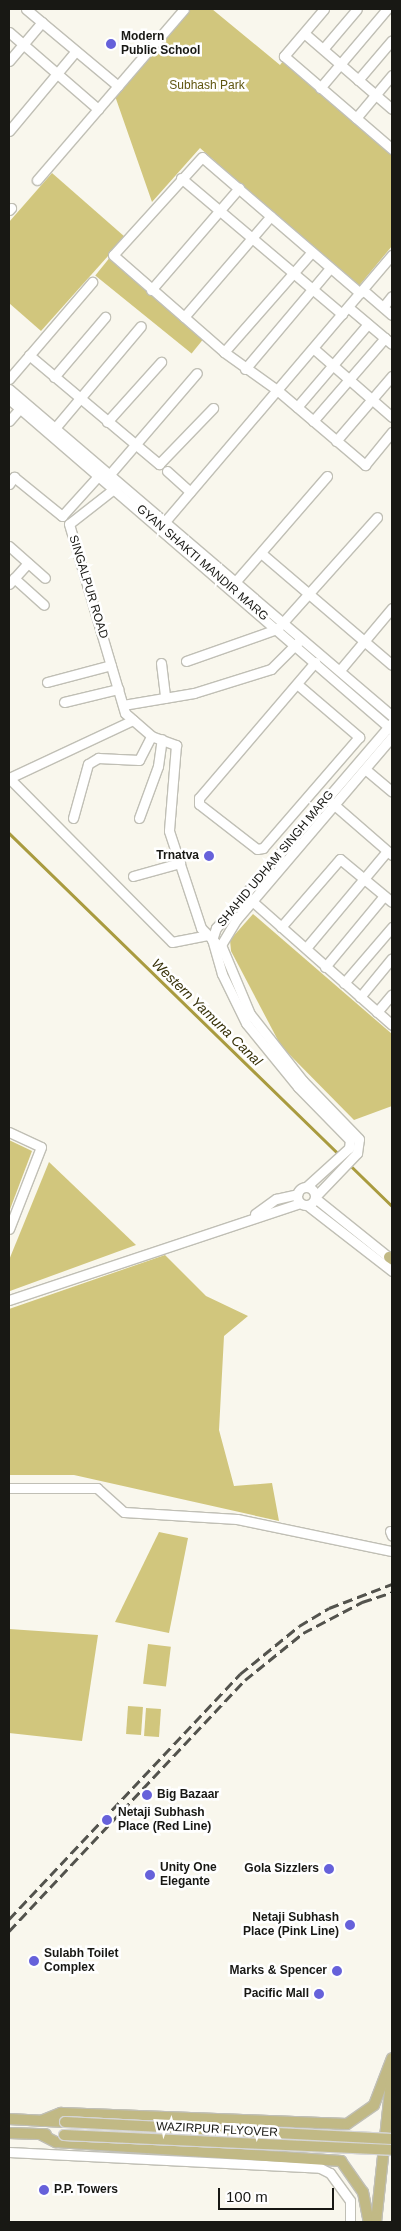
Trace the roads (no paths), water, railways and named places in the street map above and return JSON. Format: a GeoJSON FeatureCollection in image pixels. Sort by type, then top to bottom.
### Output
{"type":"FeatureCollection","features":[{"type":"Feature","properties":{"kind":"main road"},"geometry":{"type":"LineString","coordinates":[[42,2121],[61,2113],[312,2125],[358,2120],[374,2105],[392,2058]]}},
{"type":"Feature","properties":{"kind":"main road"},"geometry":{"type":"LineString","coordinates":[[376,2222],[392,2072]]}},
{"type":"Feature","properties":{"kind":"main road","name":"WAZIRPUR FLYOVER"},"geometry":{"type":"LineString","coordinates":[[9,2119],[392,2138]]}},
{"type":"Feature","properties":{"kind":"main road"},"geometry":{"type":"LineString","coordinates":[[309,2158],[312,2125]]}},
{"type":"Feature","properties":{"kind":"main road","name":"WAZIRPUR FLYOVER"},"geometry":{"type":"LineString","coordinates":[[9,2133],[392,2150]]}},
{"type":"Feature","properties":{"kind":"main road"},"geometry":{"type":"LineString","coordinates":[[40,2134],[56,2142],[341,2161],[355,2175],[369,2222]]}},
{"type":"Feature","properties":{"kind":"street"},"geometry":{"type":"LineString","coordinates":[[26,9],[118,86]]}},
{"type":"Feature","properties":{"kind":"street"},"geometry":{"type":"LineString","coordinates":[[36,180],[184,9]]}},
{"type":"Feature","properties":{"kind":"street"},"geometry":{"type":"LineString","coordinates":[[324,9],[284,56],[392,150]]}},
{"type":"Feature","properties":{"kind":"street"},"geometry":{"type":"LineString","coordinates":[[323,49],[357,9]]}},
{"type":"Feature","properties":{"kind":"street"},"geometry":{"type":"LineString","coordinates":[[320,88],[387,9]]}},
{"type":"Feature","properties":{"kind":"street"},"geometry":{"type":"LineString","coordinates":[[9,60],[42,22]]}},
{"type":"Feature","properties":{"kind":"street"},"geometry":{"type":"LineString","coordinates":[[9,32],[98,109]]}},
{"type":"Feature","properties":{"kind":"street"},"geometry":{"type":"LineString","coordinates":[[304,32],[392,109]]}},
{"type":"Feature","properties":{"kind":"street"},"geometry":{"type":"LineString","coordinates":[[358,80],[392,40]]}},
{"type":"Feature","properties":{"kind":"street"},"geometry":{"type":"LineString","coordinates":[[9,131],[76,51]]}},
{"type":"Feature","properties":{"kind":"street"},"geometry":{"type":"LineString","coordinates":[[356,118],[392,75]]}},
{"type":"Feature","properties":{"kind":"street"},"geometry":{"type":"LineString","coordinates":[[392,315],[330,268],[202,157],[113,255],[224,352],[245,369],[277,390],[365,465],[392,432]]}},
{"type":"Feature","properties":{"kind":"street"},"geometry":{"type":"LineString","coordinates":[[181,178],[312,290],[368,324],[390,342],[349,379],[313,421]]}},
{"type":"Feature","properties":{"kind":"street"},"geometry":{"type":"LineString","coordinates":[[151,290],[239,188]]}},
{"type":"Feature","properties":{"kind":"street"},"geometry":{"type":"LineString","coordinates":[[184,317],[272,216]]}},
{"type":"Feature","properties":{"kind":"street"},"geometry":{"type":"LineString","coordinates":[[224,352],[312,252]]}},
{"type":"Feature","properties":{"kind":"street"},"geometry":{"type":"LineString","coordinates":[[163,524],[392,255]]}},
{"type":"Feature","properties":{"kind":"street"},"geometry":{"type":"LineString","coordinates":[[245,369],[330,268]]}},
{"type":"Feature","properties":{"kind":"street"},"geometry":{"type":"LineString","coordinates":[[9,379],[92,282]]}},
{"type":"Feature","properties":{"kind":"street"},"geometry":{"type":"LineString","coordinates":[[383,307],[392,296]]}},
{"type":"Feature","properties":{"kind":"street"},"geometry":{"type":"LineString","coordinates":[[54,377],[105,317]]}},
{"type":"Feature","properties":{"kind":"street"},"geometry":{"type":"LineString","coordinates":[[297,407],[368,324]]}},
{"type":"Feature","properties":{"kind":"street"},"geometry":{"type":"LineString","coordinates":[[55,428],[141,326]]}},
{"type":"Feature","properties":{"kind":"street"},"geometry":{"type":"LineString","coordinates":[[313,348],[392,416]]}},
{"type":"Feature","properties":{"kind":"street"},"geometry":{"type":"LineString","coordinates":[[29,355],[134,445],[159,464],[213,408]]}},
{"type":"Feature","properties":{"kind":"street"},"geometry":{"type":"LineString","coordinates":[[107,422],[161,362]]}},
{"type":"Feature","properties":{"kind":"street"},"geometry":{"type":"LineString","coordinates":[[110,474],[197,373]]}},
{"type":"Feature","properties":{"kind":"street"},"geometry":{"type":"LineString","coordinates":[[336,441],[392,376]]}},
{"type":"Feature","properties":{"kind":"street","name":"GYAN SHAKTI MANDIR MARG"},"geometry":{"type":"LineString","coordinates":[[9,389],[23,406],[99,475],[236,581],[281,626],[295,645],[391,727]]}},
{"type":"Feature","properties":{"kind":"street","name":"GYAN SHAKTI MANDIR MARG"},"geometry":{"type":"LineString","coordinates":[[9,399],[23,406],[55,428],[110,474],[163,524],[281,626],[302,638],[392,716]]}},
{"type":"Feature","properties":{"kind":"street"},"geometry":{"type":"LineString","coordinates":[[9,421],[23,406]]}},
{"type":"Feature","properties":{"kind":"street"},"geometry":{"type":"LineString","coordinates":[[167,471],[190,492]]}},
{"type":"Feature","properties":{"kind":"street"},"geometry":{"type":"LineString","coordinates":[[9,484],[14,477],[62,516],[99,475]]}},
{"type":"Feature","properties":{"kind":"street"},"geometry":{"type":"LineString","coordinates":[[236,581],[327,476]]}},
{"type":"Feature","properties":{"kind":"street","name":"SINGALPUR ROAD"},"geometry":{"type":"LineString","coordinates":[[115,488],[69,524],[123,705],[133,720],[151,736]]}},
{"type":"Feature","properties":{"kind":"street"},"geometry":{"type":"LineString","coordinates":[[186,661],[281,626],[376,517]]}},
{"type":"Feature","properties":{"kind":"street"},"geometry":{"type":"LineString","coordinates":[[9,546],[45,578]]}},
{"type":"Feature","properties":{"kind":"street"},"geometry":{"type":"LineString","coordinates":[[261,553],[392,665]]}},
{"type":"Feature","properties":{"kind":"street"},"geometry":{"type":"LineString","coordinates":[[28,563],[11,581],[44,605]]}},
{"type":"Feature","properties":{"kind":"street"},"geometry":{"type":"LineString","coordinates":[[340,670],[392,608]]}},
{"type":"Feature","properties":{"kind":"street"},"geometry":{"type":"LineString","coordinates":[[123,705],[165,698],[271,669],[302,638]]}},
{"type":"Feature","properties":{"kind":"street"},"geometry":{"type":"LineString","coordinates":[[297,684],[359,737],[264,848],[257,850],[199,804],[198,798],[315,662]]}},
{"type":"Feature","properties":{"kind":"street"},"geometry":{"type":"LineString","coordinates":[[161,663],[165,698]]}},
{"type":"Feature","properties":{"kind":"street"},"geometry":{"type":"LineString","coordinates":[[47,682],[111,665]]}},
{"type":"Feature","properties":{"kind":"street"},"geometry":{"type":"LineString","coordinates":[[64,702],[118,689]]}},
{"type":"Feature","properties":{"kind":"street"},"geometry":{"type":"LineString","coordinates":[[133,720],[9,778],[172,942],[209,937]]}},
{"type":"Feature","properties":{"kind":"street","name":"SHAHID UDHAM SINGH MARG"},"geometry":{"type":"LineString","coordinates":[[353,1151],[348,1136],[298,1087],[246,1023],[222,974],[209,937],[391,727]]}},
{"type":"Feature","properties":{"kind":"street"},"geometry":{"type":"LineString","coordinates":[[73,818],[88,764],[98,758],[139,760],[151,736],[162,739],[178,749],[169,830],[180,864],[209,937],[221,945]]}},
{"type":"Feature","properties":{"kind":"street","name":"SHAHID UDHAM SINGH MARG"},"geometry":{"type":"LineString","coordinates":[[353,1151],[360,1143],[354,1130],[304,1081],[250,1014],[221,945],[252,901],[392,737]]}},
{"type":"Feature","properties":{"kind":"street"},"geometry":{"type":"LineString","coordinates":[[139,818],[158,766],[162,739]]}},
{"type":"Feature","properties":{"kind":"street"},"geometry":{"type":"LineString","coordinates":[[365,769],[392,792]]}},
{"type":"Feature","properties":{"kind":"street"},"geometry":{"type":"LineString","coordinates":[[306,948],[364,879],[390,853],[327,799]]}},
{"type":"Feature","properties":{"kind":"street"},"geometry":{"type":"LineString","coordinates":[[281,927],[338,861],[343,860],[392,902]]}},
{"type":"Feature","properties":{"kind":"street"},"geometry":{"type":"LineString","coordinates":[[133,876],[180,864]]}},
{"type":"Feature","properties":{"kind":"street"},"geometry":{"type":"LineString","coordinates":[[325,967],[384,896]]}},
{"type":"Feature","properties":{"kind":"street"},"geometry":{"type":"LineString","coordinates":[[252,901],[392,1026]]}},
{"type":"Feature","properties":{"kind":"street"},"geometry":{"type":"LineString","coordinates":[[344,983],[392,927]]}},
{"type":"Feature","properties":{"kind":"street"},"geometry":{"type":"LineString","coordinates":[[360,997],[392,958]]}},
{"type":"Feature","properties":{"kind":"street"},"geometry":{"type":"LineString","coordinates":[[377,1012],[392,994]]}},
{"type":"Feature","properties":{"kind":"street"},"geometry":{"type":"LineString","coordinates":[[9,1132],[41,1148],[9,1228]]}},
{"type":"Feature","properties":{"kind":"street"},"geometry":{"type":"LineString","coordinates":[[253,1216],[276,1199],[297,1194],[334,1163],[353,1151]]}},
{"type":"Feature","properties":{"kind":"street"},"geometry":{"type":"LineString","coordinates":[[9,1300],[253,1216],[304,1204],[315,1197],[340,1172],[353,1151]]}},
{"type":"Feature","properties":{"kind":"street"},"geometry":{"type":"LineString","coordinates":[[306,1187],[315,1197],[391,1259]]}},
{"type":"Feature","properties":{"kind":"street"},"geometry":{"type":"LineString","coordinates":[[297,1194],[304,1204],[392,1271]]}},
{"type":"Feature","properties":{"kind":"street"},"geometry":{"type":"LineString","coordinates":[[9,1488],[97,1488],[124,1512],[237,1519],[392,1551]]}},
{"type":"Feature","properties":{"kind":"street"},"geometry":{"type":"LineString","coordinates":[[9,2152],[320,2168],[330,2173],[350,2201],[350,2222]]}},
{"type":"Feature","properties":{"kind":"waterway","name":"Western Yamuna Canal"},"geometry":{"type":"LineString","coordinates":[[9,833],[392,1206]]}},
{"type":"Feature","properties":{"kind":"railway"},"geometry":{"type":"LineString","coordinates":[[9,1919],[240,1674],[299,1626],[329,1608],[392,1584]]}},
{"type":"Feature","properties":{"kind":"railway"},"geometry":{"type":"LineString","coordinates":[[9,1931],[245,1680],[303,1633],[362,1602],[392,1592]]}},
{"type":"Feature","properties":{"kind":"place","name":"Modern Public School"},"geometry":{"type":"Point","coordinates":[111,44]}},
{"type":"Feature","properties":{"kind":"place","name":"Trnatva"},"geometry":{"type":"Point","coordinates":[209,856]}},
{"type":"Feature","properties":{"kind":"place","name":"Big Bazaar"},"geometry":{"type":"Point","coordinates":[147,1795]}},
{"type":"Feature","properties":{"kind":"place","name":"Netaji Subhash Place (Red Line)"},"geometry":{"type":"Point","coordinates":[107,1820]}},
{"type":"Feature","properties":{"kind":"place","name":"Gola Sizzlers"},"geometry":{"type":"Point","coordinates":[329,1869]}},
{"type":"Feature","properties":{"kind":"place","name":"Unity One Elegante"},"geometry":{"type":"Point","coordinates":[150,1875]}},
{"type":"Feature","properties":{"kind":"place","name":"Netaji Subhash Place (Pink Line)"},"geometry":{"type":"Point","coordinates":[350,1925]}},
{"type":"Feature","properties":{"kind":"place","name":"Sulabh Toilet Complex"},"geometry":{"type":"Point","coordinates":[34,1961]}},
{"type":"Feature","properties":{"kind":"place","name":"Marks & Spencer"},"geometry":{"type":"Point","coordinates":[337,1971]}},
{"type":"Feature","properties":{"kind":"place","name":"Pacific Mall"},"geometry":{"type":"Point","coordinates":[319,1994]}},
{"type":"Feature","properties":{"kind":"place","name":"P.P. Towers"},"geometry":{"type":"Point","coordinates":[44,2190]}},
{"type":"Feature","properties":{"kind":"park label","name":"Subhash Park"},"geometry":{"type":"Point","coordinates":[207,86]}}]}
